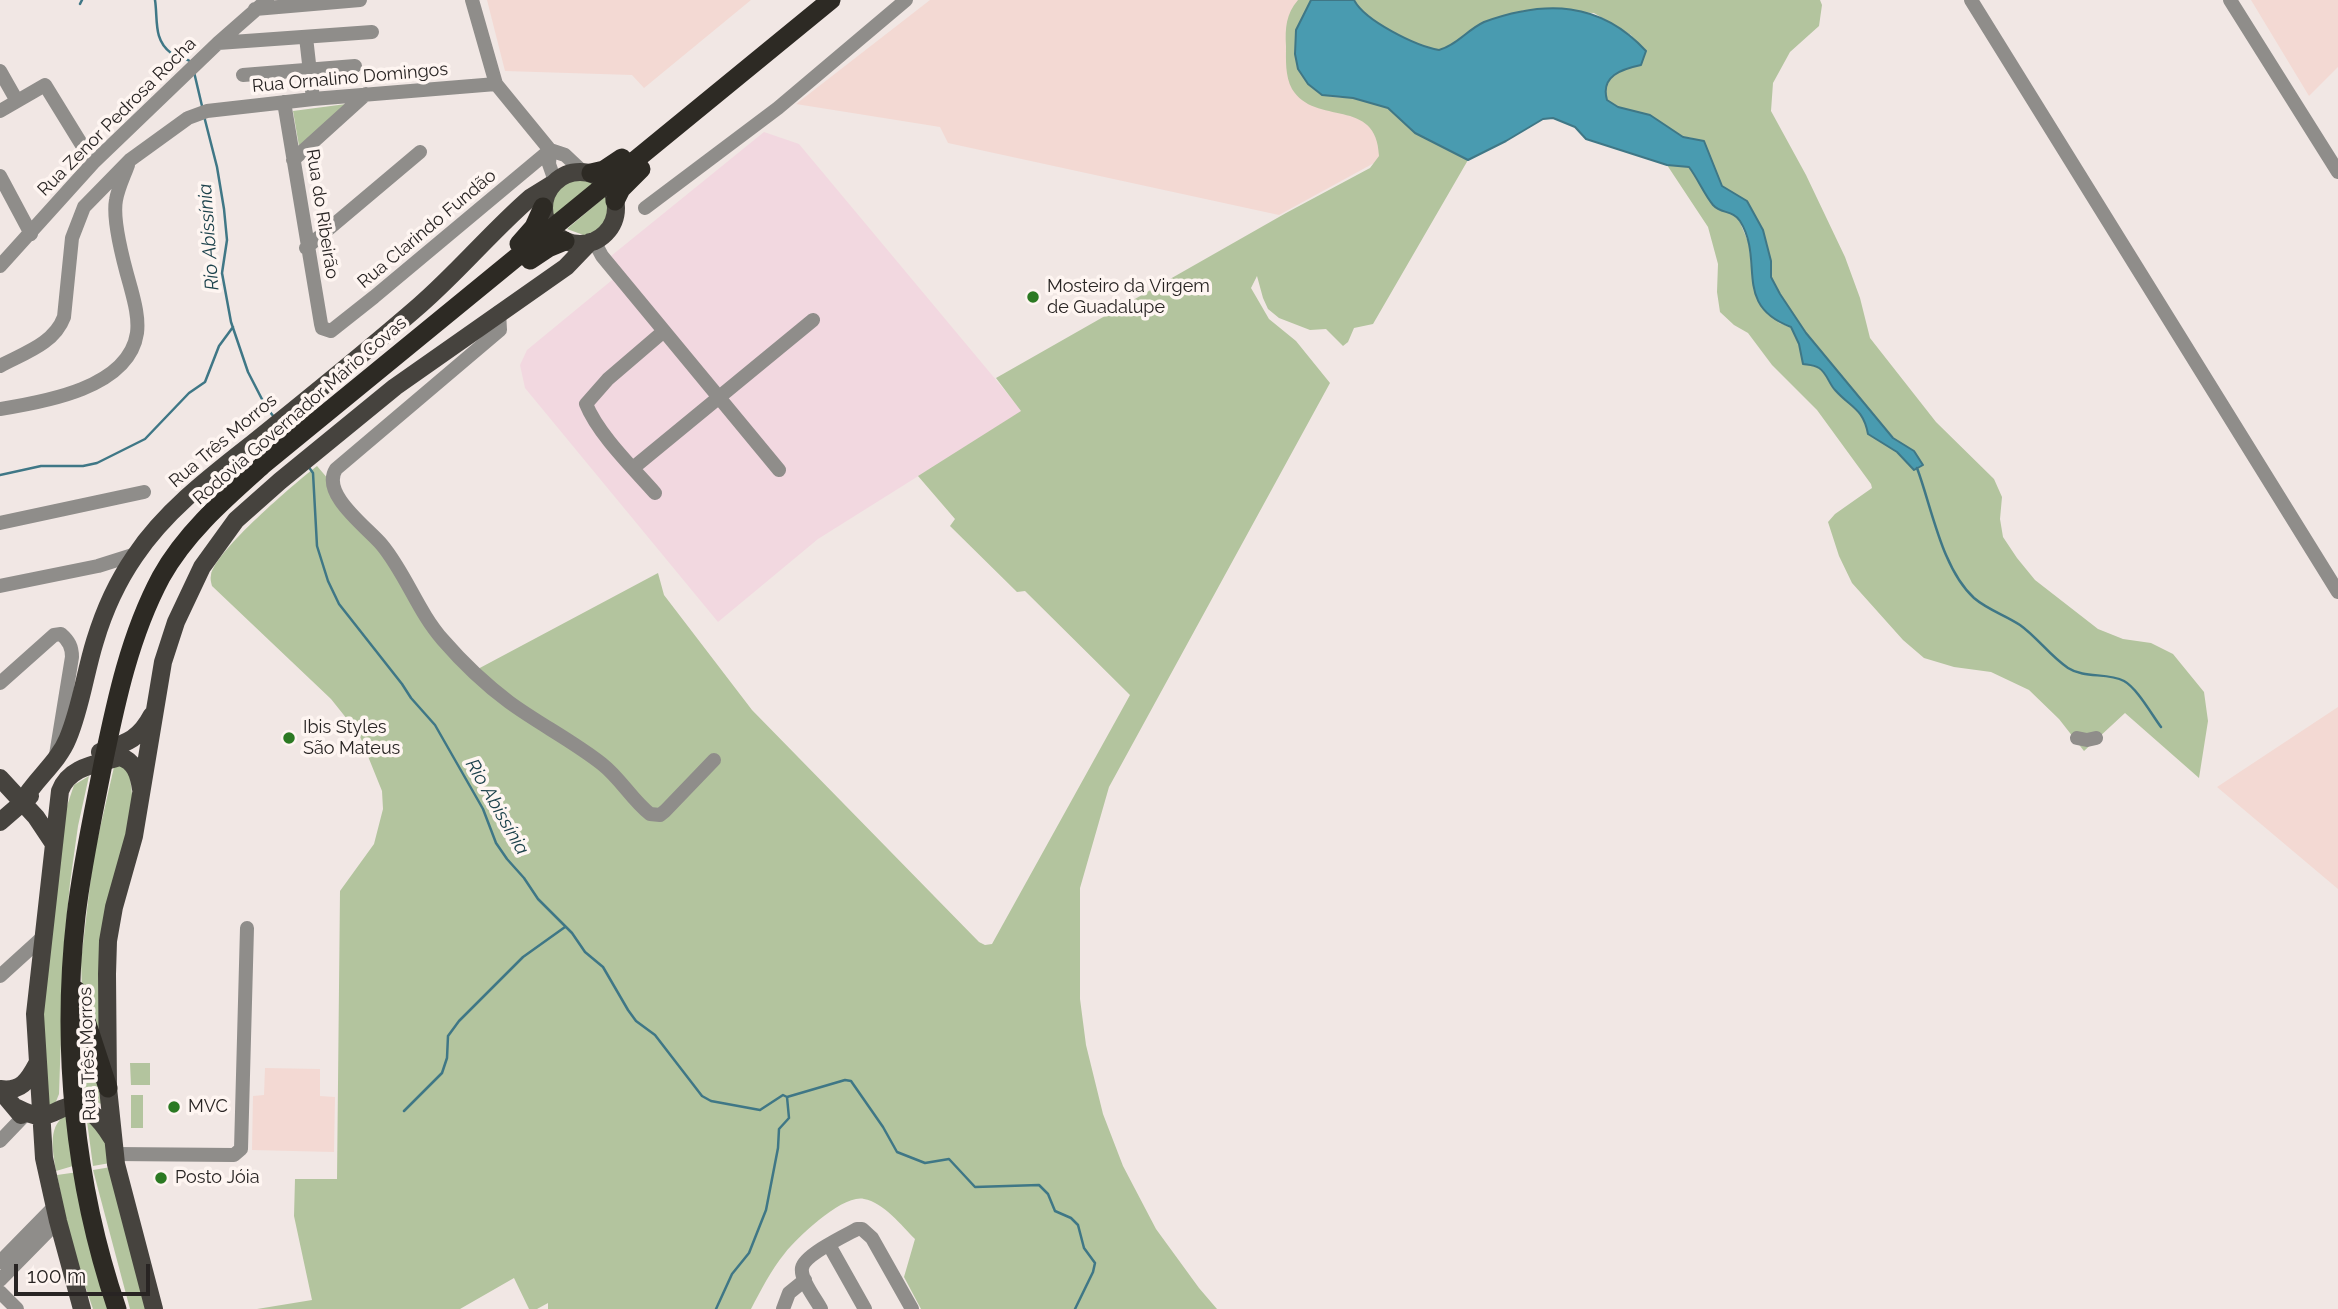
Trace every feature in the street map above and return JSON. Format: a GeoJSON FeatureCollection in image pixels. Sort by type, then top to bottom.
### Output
{"type":"FeatureCollection","features":[{"type":"Feature","properties":{"kind":"highway"},"geometry":{"type":"LineString","coordinates":[[706,102],[683,112],[609,167],[599,182],[621,189],[664,147],[686,118],[706,102],[831,0]]}},
{"type":"Feature","properties":{"kind":"highway","name":"Rodovia Governador Mário Covas"},"geometry":{"type":"LineString","coordinates":[[117,1309],[94,1226],[67,1107],[71,976],[84,857],[108,739],[127,662],[139,627],[162,576],[192,532],[221,502],[501,270],[558,235],[599,182]]}},
{"type":"Feature","properties":{"kind":"highway"},"geometry":{"type":"LineString","coordinates":[[501,270],[509,255],[534,227],[544,207]]}},
{"type":"Feature","properties":{"kind":"highway"},"geometry":{"type":"LineString","coordinates":[[466,298],[499,282],[542,252],[558,235]]}},
{"type":"Feature","properties":{"kind":"highway"},"geometry":{"type":"LineString","coordinates":[[71,976],[108,1088]]}},
{"type":"Feature","properties":{"kind":"main road","name":"Rua Três Morros"},"geometry":{"type":"LineString","coordinates":[[22,802],[29,789],[64,748],[73,726],[94,642],[119,581],[136,554],[173,512],[254,441],[421,304],[525,202],[548,168],[599,182],[616,214],[610,228],[566,267],[395,387],[236,520],[202,567],[176,622],[163,662],[142,796],[108,942],[108,1088],[114,1147],[151,1305]]}},
{"type":"Feature","properties":{"kind":"main road"},"geometry":{"type":"LineString","coordinates":[[548,168],[545,219],[558,235],[574,243],[592,242]]}},
{"type":"Feature","properties":{"kind":"main road"},"geometry":{"type":"LineString","coordinates":[[0,822],[59,771],[120,751],[139,735],[156,705]]}},
{"type":"Feature","properties":{"kind":"main road"},"geometry":{"type":"LineString","coordinates":[[120,751],[137,771],[142,796]]}},
{"type":"Feature","properties":{"kind":"main road"},"geometry":{"type":"LineString","coordinates":[[74,767],[60,791],[35,1014],[37,1064],[26,1113],[44,1158],[82,1309]]}},
{"type":"Feature","properties":{"kind":"main road"},"geometry":{"type":"LineString","coordinates":[[0,778],[44,826],[54,844]]}},
{"type":"Feature","properties":{"kind":"main road"},"geometry":{"type":"LineString","coordinates":[[0,1089],[14,1090],[21,1087],[37,1064]]}},
{"type":"Feature","properties":{"kind":"main road"},"geometry":{"type":"LineString","coordinates":[[0,1089],[26,1113],[42,1138],[44,1158]]}},
{"type":"Feature","properties":{"kind":"main road"},"geometry":{"type":"LineString","coordinates":[[42,1138],[49,1122],[67,1107]]}},
{"type":"Feature","properties":{"kind":"main road"},"geometry":{"type":"LineString","coordinates":[[26,1113],[83,1107],[96,1116],[114,1147]]}},
{"type":"Feature","properties":{"kind":"street"},"geometry":{"type":"LineString","coordinates":[[261,5],[360,0]]}},
{"type":"Feature","properties":{"kind":"street"},"geometry":{"type":"LineString","coordinates":[[472,0],[496,84],[548,168],[565,155],[599,182]]}},
{"type":"Feature","properties":{"kind":"street"},"geometry":{"type":"LineString","coordinates":[[645,208],[778,108],[906,0]]}},
{"type":"Feature","properties":{"kind":"street"},"geometry":{"type":"LineString","coordinates":[[1971,0],[2338,592]]}},
{"type":"Feature","properties":{"kind":"street"},"geometry":{"type":"LineString","coordinates":[[2230,0],[2338,172]]}},
{"type":"Feature","properties":{"kind":"street","name":"Rua Zenor Pedrosa Rocha"},"geometry":{"type":"LineString","coordinates":[[0,266],[93,163],[261,5]]}},
{"type":"Feature","properties":{"kind":"street"},"geometry":{"type":"LineString","coordinates":[[218,43],[372,32]]}},
{"type":"Feature","properties":{"kind":"street"},"geometry":{"type":"LineString","coordinates":[[306,37],[313,99]]}},
{"type":"Feature","properties":{"kind":"street"},"geometry":{"type":"LineString","coordinates":[[243,75],[355,66]]}},
{"type":"Feature","properties":{"kind":"street"},"geometry":{"type":"LineString","coordinates":[[0,71],[17,101]]}},
{"type":"Feature","properties":{"kind":"street","name":"Rua Ornalino Domingos"},"geometry":{"type":"LineString","coordinates":[[0,366],[43,344],[60,328],[64,317],[76,223],[99,190],[130,160],[169,130],[203,112],[313,99],[496,84]]}},
{"type":"Feature","properties":{"kind":"street"},"geometry":{"type":"LineString","coordinates":[[0,111],[45,85],[93,163]]}},
{"type":"Feature","properties":{"kind":"street"},"geometry":{"type":"LineString","coordinates":[[293,160],[366,94]]}},
{"type":"Feature","properties":{"kind":"street","name":"Rua do Ribeirão"},"geometry":{"type":"LineString","coordinates":[[284,102],[306,247],[321,324],[326,330]]}},
{"type":"Feature","properties":{"kind":"street"},"geometry":{"type":"LineString","coordinates":[[306,247],[420,152]]}},
{"type":"Feature","properties":{"kind":"street"},"geometry":{"type":"LineString","coordinates":[[0,409],[70,395],[109,374],[126,359],[134,343],[137,321],[115,211],[119,189],[130,160]]}},
{"type":"Feature","properties":{"kind":"street","name":"Rua Clarindo Fundão"},"geometry":{"type":"LineString","coordinates":[[326,330],[335,329],[548,168]]}},
{"type":"Feature","properties":{"kind":"street"},"geometry":{"type":"LineString","coordinates":[[0,176],[31,234]]}},
{"type":"Feature","properties":{"kind":"street"},"geometry":{"type":"LineString","coordinates":[[592,242],[779,470]]}},
{"type":"Feature","properties":{"kind":"street"},"geometry":{"type":"LineString","coordinates":[[499,312],[502,325],[496,334],[392,419],[336,469],[332,477],[336,494],[387,552],[442,639],[477,675],[508,701],[617,776],[650,814],[660,815],[665,811],[714,760]]}},
{"type":"Feature","properties":{"kind":"street"},"geometry":{"type":"LineString","coordinates":[[633,468],[813,320]]}},
{"type":"Feature","properties":{"kind":"street"},"geometry":{"type":"LineString","coordinates":[[654,493],[600,429],[586,404],[608,379],[664,331]]}},
{"type":"Feature","properties":{"kind":"street"},"geometry":{"type":"LineString","coordinates":[[0,523],[144,492]]}},
{"type":"Feature","properties":{"kind":"street"},"geometry":{"type":"LineString","coordinates":[[0,586],[97,566],[136,554]]}},
{"type":"Feature","properties":{"kind":"street"},"geometry":{"type":"LineString","coordinates":[[97,566],[119,581]]}},
{"type":"Feature","properties":{"kind":"street"},"geometry":{"type":"LineString","coordinates":[[0,683],[54,635],[61,634],[66,638],[72,647],[72,657],[54,762]]}},
{"type":"Feature","properties":{"kind":"street"},"geometry":{"type":"LineString","coordinates":[[2077,738],[2096,738]]}},
{"type":"Feature","properties":{"kind":"street"},"geometry":{"type":"LineString","coordinates":[[114,1147],[233,1155],[241,1149],[247,928]]}},
{"type":"Feature","properties":{"kind":"street"},"geometry":{"type":"LineString","coordinates":[[0,976],[43,937]]}},
{"type":"Feature","properties":{"kind":"street"},"geometry":{"type":"LineString","coordinates":[[0,1141],[26,1113]]}},
{"type":"Feature","properties":{"kind":"street"},"geometry":{"type":"LineString","coordinates":[[0,1262],[57,1214]]}},
{"type":"Feature","properties":{"kind":"street"},"geometry":{"type":"LineString","coordinates":[[0,1280],[57,1214]]}},
{"type":"Feature","properties":{"kind":"street"},"geometry":{"type":"LineString","coordinates":[[821,1309],[805,1280],[803,1264],[857,1229],[867,1232],[872,1238],[912,1309]]}},
{"type":"Feature","properties":{"kind":"street"},"geometry":{"type":"LineString","coordinates":[[829,1245],[865,1309]]}},
{"type":"Feature","properties":{"kind":"street"},"geometry":{"type":"LineString","coordinates":[[783,1309],[789,1293],[805,1280]]}},
{"type":"Feature","properties":{"kind":"street"},"geometry":{"type":"LineString","coordinates":[[0,1292],[17,1309]]}},
{"type":"Feature","properties":{"kind":"shaded area"},"geometry":{"type":"Polygon","coordinates":[[[487,0],[751,0],[644,88],[632,75],[505,71],[487,0]]]}},
{"type":"Feature","properties":{"kind":"shaded area"},"geometry":{"type":"Polygon","coordinates":[[[930,0],[1299,0],[1378,108],[1396,151],[1279,215],[948,143],[940,127],[796,104],[930,0]]]}},
{"type":"Feature","properties":{"kind":"shaded area"},"geometry":{"type":"Polygon","coordinates":[[[2251,0],[2338,0],[2338,67],[2309,96],[2251,0]]]}},
{"type":"Feature","properties":{"kind":"shaded area"},"geometry":{"type":"Polygon","coordinates":[[[764,132],[799,144],[1022,411],[818,539],[718,622],[525,388],[520,365],[527,350],[623,271],[611,256],[764,132]]]}},
{"type":"Feature","properties":{"kind":"shaded area"},"geometry":{"type":"Polygon","coordinates":[[[2338,707],[2338,889],[2217,787],[2338,707]]]}},
{"type":"Feature","properties":{"kind":"shaded area"},"geometry":{"type":"Polygon","coordinates":[[[265,1068],[320,1069],[320,1096],[335,1097],[334,1152],[252,1150],[253,1096],[264,1095],[265,1068]]]}},
{"type":"Feature","properties":{"kind":"green space"},"geometry":{"type":"Polygon","coordinates":[[[1298,0],[1311,0],[1296,30],[1295,54],[1298,69],[1331,97],[1353,98],[1388,108],[1415,133],[1468,160],[1373,324],[1354,328],[1348,342],[1343,346],[1326,329],[1310,330],[1279,318],[1268,309],[1257,276],[1251,288],[1269,319],[1296,341],[1330,383],[1109,787],[1080,888],[1080,999],[1086,1045],[1103,1114],[1123,1166],[1156,1229],[1217,1309],[921,1309],[904,1277],[915,1239],[878,1205],[864,1199],[855,1199],[833,1210],[800,1237],[775,1266],[751,1309],[548,1309],[548,1303],[537,1309],[529,1309],[514,1278],[460,1309],[257,1309],[312,1300],[294,1216],[295,1179],[337,1179],[340,891],[374,844],[383,809],[382,791],[359,734],[331,699],[212,586],[211,575],[226,550],[257,518],[317,466],[365,522],[445,636],[476,670],[658,573],[664,595],[752,710],[979,942],[992,944],[1130,695],[1025,591],[1017,592],[950,526],[955,519],[918,476],[1021,411],[996,378],[1370,168],[1379,156],[1376,137],[1368,126],[1357,118],[1315,107],[1302,100],[1292,89],[1286,68],[1286,27],[1298,0]]]}},
{"type":"Feature","properties":{"kind":"green space"},"geometry":{"type":"Polygon","coordinates":[[[1354,0],[1820,0],[1822,5],[1819,26],[1790,52],[1773,83],[1771,111],[1806,175],[1845,257],[1860,298],[1870,338],[1936,422],[1994,479],[2002,497],[2000,519],[2003,537],[2035,580],[2098,629],[2123,639],[2151,643],[2173,654],[2204,692],[2208,721],[2199,778],[2125,713],[2084,751],[2059,719],[2029,690],[1991,672],[1954,667],[1924,658],[1903,640],[1852,583],[1839,556],[1828,522],[1872,488],[1871,484],[1817,410],[1772,365],[1748,333],[1720,312],[1717,292],[1718,264],[1708,227],[1667,165],[1689,167],[1722,211],[1730,211],[1739,220],[1749,244],[1751,266],[1779,323],[1791,327],[1799,344],[1803,364],[1822,370],[1835,391],[1860,413],[1868,434],[1897,452],[1914,470],[1914,451],[1893,438],[1806,333],[1771,277],[1767,243],[1747,201],[1722,186],[1709,154],[1692,138],[1683,137],[1650,115],[1618,107],[1607,100],[1607,85],[1610,79],[1620,71],[1641,64],[1643,55],[1631,35],[1594,13],[1525,10],[1482,23],[1451,46],[1439,50],[1429,48],[1380,24],[1354,0]]]}},
{"type":"Feature","properties":{"kind":"green space"},"geometry":{"type":"Polygon","coordinates":[[[346,104],[299,146],[293,111],[346,104]]]}},
{"type":"Feature","properties":{"kind":"green space"},"geometry":{"type":"Polygon","coordinates":[[[571,177],[586,178],[594,183],[554,218],[549,209],[549,196],[558,184],[571,177]]]}},
{"type":"Feature","properties":{"kind":"green space"},"geometry":{"type":"Polygon","coordinates":[[[608,194],[614,210],[606,226],[589,237],[567,229],[608,194]]]}},
{"type":"Feature","properties":{"kind":"green space"},"geometry":{"type":"Polygon","coordinates":[[[124,766],[130,777],[133,803],[102,1062],[82,990],[81,961],[93,859],[114,767],[124,766]]]}},
{"type":"Feature","properties":{"kind":"green space"},"geometry":{"type":"Polygon","coordinates":[[[89,776],[78,826],[64,946],[59,1094],[55,1104],[44,1109],[40,1017],[66,809],[74,785],[89,776]]]}},
{"type":"Feature","properties":{"kind":"green space"},"geometry":{"type":"Polygon","coordinates":[[[81,1003],[102,1104],[85,1099],[81,1003]]]}},
{"type":"Feature","properties":{"kind":"green space"},"geometry":{"type":"Polygon","coordinates":[[[130,1063],[150,1063],[150,1085],[131,1085],[130,1063]]]}},
{"type":"Feature","properties":{"kind":"green space"},"geometry":{"type":"Polygon","coordinates":[[[131,1095],[143,1095],[143,1128],[131,1128],[131,1095]]]}},
{"type":"Feature","properties":{"kind":"green space"},"geometry":{"type":"Polygon","coordinates":[[[70,1113],[73,1166],[56,1171],[54,1130],[57,1123],[70,1113]]]}},
{"type":"Feature","properties":{"kind":"green space"},"geometry":{"type":"Polygon","coordinates":[[[86,1114],[104,1132],[110,1163],[93,1166],[86,1114]]]}},
{"type":"Feature","properties":{"kind":"green space"},"geometry":{"type":"Polygon","coordinates":[[[111,1167],[146,1309],[130,1309],[93,1170],[111,1167]]]}},
{"type":"Feature","properties":{"kind":"green space"},"geometry":{"type":"Polygon","coordinates":[[[78,1172],[111,1309],[93,1309],[70,1241],[57,1175],[78,1172]]]}},
{"type":"Feature","properties":{"kind":"water"},"geometry":{"type":"Polygon","coordinates":[[[1311,0],[1354,0],[1380,24],[1429,48],[1439,50],[1484,22],[1529,10],[1550,8],[1591,14],[1628,34],[1646,51],[1641,65],[1620,72],[1610,79],[1606,92],[1607,100],[1618,107],[1650,115],[1683,137],[1704,141],[1722,186],[1747,201],[1763,230],[1771,261],[1771,277],[1806,333],[1893,438],[1914,451],[1923,465],[1914,470],[1897,452],[1868,434],[1860,413],[1835,390],[1822,370],[1803,364],[1799,344],[1791,327],[1773,318],[1762,307],[1756,294],[1747,236],[1740,221],[1734,215],[1713,205],[1689,167],[1667,165],[1586,139],[1575,127],[1553,118],[1543,119],[1468,160],[1415,133],[1388,108],[1353,98],[1322,95],[1308,84],[1298,69],[1295,54],[1296,30],[1311,0]]]}},
{"type":"Feature","properties":{"kind":"waterway"},"geometry":{"type":"LineString","coordinates":[[80,4],[82,0]]}},
{"type":"Feature","properties":{"kind":"waterway","name":"Rio Abissínia"},"geometry":{"type":"LineString","coordinates":[[155,0],[157,29],[161,42],[173,55],[191,62]]}},
{"type":"Feature","properties":{"kind":"waterway","name":"Rio Abissínia"},"geometry":{"type":"LineString","coordinates":[[194,72],[202,106]]}},
{"type":"Feature","properties":{"kind":"waterway","name":"Rio Abissínia"},"geometry":{"type":"LineString","coordinates":[[204,116],[224,209],[227,240],[222,273],[231,322],[248,372],[274,417]]}},
{"type":"Feature","properties":{"kind":"waterway"},"geometry":{"type":"LineString","coordinates":[[0,475],[41,466],[83,466],[97,463],[145,439],[189,393],[205,382],[219,346],[233,327]]}},
{"type":"Feature","properties":{"kind":"waterway","name":"Rio Abissínia"},"geometry":{"type":"LineString","coordinates":[[308,466],[313,473],[317,546],[328,581],[339,604],[435,725],[483,809],[496,843],[507,859],[538,899],[572,933],[585,952],[603,967],[636,1021],[655,1035],[702,1096],[711,1101],[760,1110],[783,1095],[787,1097],[845,1080],[851,1081],[897,1152],[925,1163],[949,1159],[975,1187],[1039,1185],[1048,1194],[1055,1211],[1071,1218],[1078,1225],[1084,1248],[1095,1263],[1075,1309]]}},
{"type":"Feature","properties":{"kind":"waterway"},"geometry":{"type":"LineString","coordinates":[[1917,468],[1946,555],[1963,586],[1974,598],[2020,625],[2068,668],[2117,678],[2129,684],[2161,727]]}},
{"type":"Feature","properties":{"kind":"waterway"},"geometry":{"type":"LineString","coordinates":[[404,1111],[442,1073],[447,1058],[448,1036],[459,1021],[523,957],[565,927]]}},
{"type":"Feature","properties":{"kind":"waterway"},"geometry":{"type":"LineString","coordinates":[[716,1309],[732,1274],[749,1253],[766,1210],[779,1129],[789,1118],[787,1097]]}},
{"type":"Feature","properties":{"kind":"place","name":"Mosteiro da Virgem de Guadalupe"},"geometry":{"type":"Point","coordinates":[1033,297]}},
{"type":"Feature","properties":{"kind":"place","name":"Ibis Styles São Mateus"},"geometry":{"type":"Point","coordinates":[289,738]}},
{"type":"Feature","properties":{"kind":"place","name":"MVC"},"geometry":{"type":"Point","coordinates":[174,1107]}},
{"type":"Feature","properties":{"kind":"place","name":"Posto Jóia"},"geometry":{"type":"Point","coordinates":[161,1178]}}]}
